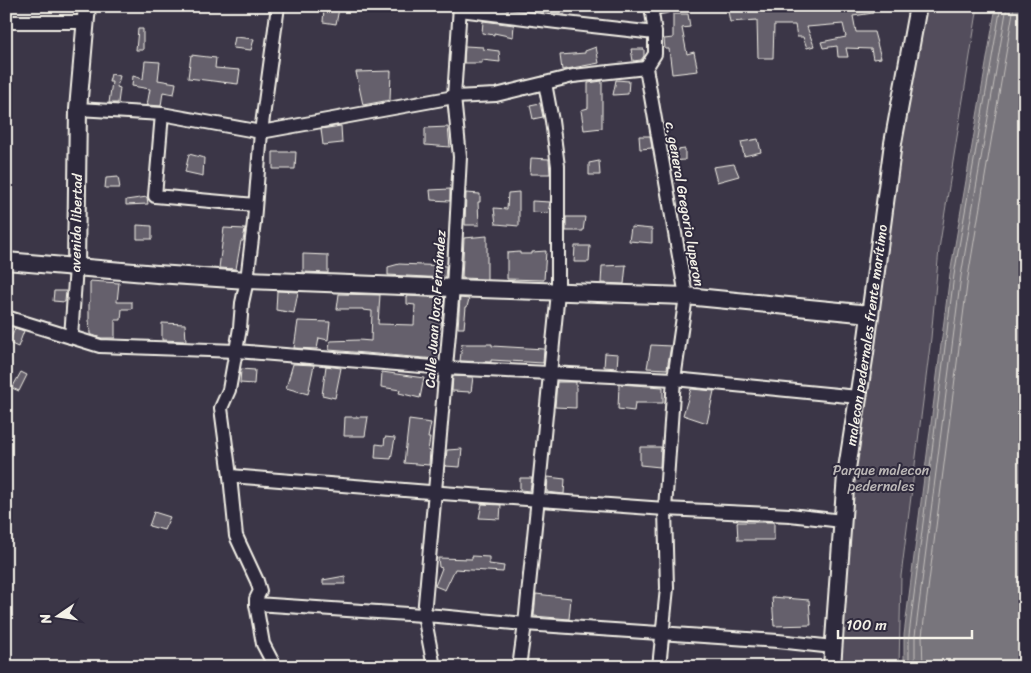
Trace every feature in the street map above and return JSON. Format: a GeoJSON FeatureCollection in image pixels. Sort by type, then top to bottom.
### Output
{"type":"FeatureCollection","features":[{"type":"Feature","properties":{"kind":"main road","name":"malecon pedernales frente marítimo"},"geometry":{"type":"LineString","coordinates":[[832,667],[846,475],[893,143],[918,6]]}},
{"type":"Feature","properties":{"kind":"main road"},"geometry":{"type":"LineString","coordinates":[[78,109],[86,14]]}},
{"type":"Feature","properties":{"kind":"main road","name":"avenida libertad"},"geometry":{"type":"LineString","coordinates":[[76,267],[78,109]]}},
{"type":"Feature","properties":{"kind":"main road"},"geometry":{"type":"LineString","coordinates":[[6,261],[247,280],[686,296],[870,314]]}},
{"type":"Feature","properties":{"kind":"street"},"geometry":{"type":"LineString","coordinates":[[275,667],[263,644],[256,604],[260,591],[236,536],[221,408],[229,390],[247,280],[261,132],[278,6]]}},
{"type":"Feature","properties":{"kind":"street"},"geometry":{"type":"LineString","coordinates":[[78,109],[162,114],[261,132],[454,97],[496,95],[573,76],[646,68],[655,54],[652,7],[665,6]]}},
{"type":"Feature","properties":{"kind":"street"},"geometry":{"type":"LineString","coordinates":[[460,8],[557,22],[655,32]]}},
{"type":"Feature","properties":{"kind":"street","name":"Calle Juan lora Fernández"},"geometry":{"type":"LineString","coordinates":[[434,667],[424,615],[453,288],[460,157],[454,97],[460,8]]}},
{"type":"Feature","properties":{"kind":"street"},"geometry":{"type":"LineString","coordinates":[[6,22],[86,14]]}},
{"type":"Feature","properties":{"kind":"street","name":"c. general Gregorio luperon"},"geometry":{"type":"LineString","coordinates":[[646,68],[686,296],[674,379],[664,509],[667,588],[659,667]]}},
{"type":"Feature","properties":{"kind":"street"},"geometry":{"type":"LineString","coordinates":[[519,667],[538,500],[558,292],[558,166],[546,82]]}},
{"type":"Feature","properties":{"kind":"street"},"geometry":{"type":"LineString","coordinates":[[162,114],[155,196],[255,205]]}},
{"type":"Feature","properties":{"kind":"street","name":"avenida libertad"},"geometry":{"type":"LineString","coordinates":[[71,337],[76,267]]}},
{"type":"Feature","properties":{"kind":"street"},"geometry":{"type":"LineString","coordinates":[[6,317],[100,346],[236,351],[446,368],[674,379],[858,397]]}},
{"type":"Feature","properties":{"kind":"street"},"geometry":{"type":"LineString","coordinates":[[230,476],[664,509],[790,515],[842,521]]}},
{"type":"Feature","properties":{"kind":"street"},"geometry":{"type":"LineString","coordinates":[[256,604],[778,641],[833,647]]}},
{"type":"Feature","properties":{"kind":"green space","name":"Parque malecon pedernales"},"geometry":{"type":"Polygon","coordinates":[[[918,6],[978,6],[939,249],[931,338],[901,576],[899,667],[835,667],[849,476],[918,6]]]}},
{"type":"Feature","properties":{"kind":"water"},"geometry":{"type":"Polygon","coordinates":[[[996,6],[1025,6],[1025,667],[904,667],[904,635],[950,274],[996,6]]]}},
{"type":"Feature","properties":{"kind":"building"},"geometry":{"type":"Polygon","coordinates":[[[544,6],[564,6],[565,14],[544,12],[544,6]]]}},
{"type":"Feature","properties":{"kind":"building"},"geometry":{"type":"Polygon","coordinates":[[[727,6],[835,6],[835,8],[842,6],[871,6],[873,13],[853,16],[856,32],[874,32],[881,58],[873,59],[871,49],[846,48],[848,57],[838,57],[837,46],[823,48],[821,42],[846,37],[843,24],[807,27],[814,46],[807,48],[803,37],[797,37],[795,25],[774,25],[773,58],[758,58],[757,20],[730,22],[727,6]]]}},
{"type":"Feature","properties":{"kind":"building"},"geometry":{"type":"Polygon","coordinates":[[[324,8],[339,9],[336,24],[323,22],[324,8]]]}},
{"type":"Feature","properties":{"kind":"building"},"geometry":{"type":"Polygon","coordinates":[[[673,14],[688,14],[690,27],[682,28],[687,54],[694,52],[698,71],[672,74],[669,49],[665,49],[664,39],[673,38],[673,14]]]}},
{"type":"Feature","properties":{"kind":"building"},"geometry":{"type":"Polygon","coordinates":[[[483,21],[514,25],[513,37],[494,33],[494,35],[482,33],[483,21]]]}},
{"type":"Feature","properties":{"kind":"building"},"geometry":{"type":"Polygon","coordinates":[[[138,29],[143,29],[143,50],[136,50],[138,29]]]}},
{"type":"Feature","properties":{"kind":"building"},"geometry":{"type":"Polygon","coordinates":[[[235,37],[254,39],[251,50],[233,48],[235,37]]]}},
{"type":"Feature","properties":{"kind":"building"},"geometry":{"type":"Polygon","coordinates":[[[465,46],[483,47],[483,49],[499,51],[500,62],[482,60],[482,63],[464,63],[465,46]]]}},
{"type":"Feature","properties":{"kind":"building"},"geometry":{"type":"Polygon","coordinates":[[[596,47],[599,63],[562,70],[560,55],[585,53],[585,51],[596,47]]]}},
{"type":"Feature","properties":{"kind":"building"},"geometry":{"type":"Polygon","coordinates":[[[631,49],[644,49],[644,56],[641,60],[633,61],[631,49]]]}},
{"type":"Feature","properties":{"kind":"building"},"geometry":{"type":"Polygon","coordinates":[[[191,55],[216,58],[215,68],[240,70],[238,84],[188,78],[191,55]]]}},
{"type":"Feature","properties":{"kind":"building"},"geometry":{"type":"Polygon","coordinates":[[[145,61],[160,62],[158,80],[176,83],[174,94],[163,92],[161,106],[147,105],[150,89],[132,86],[133,76],[143,79],[145,61]]]}},
{"type":"Feature","properties":{"kind":"building"},"geometry":{"type":"Polygon","coordinates":[[[391,71],[390,100],[363,105],[356,72],[391,71]]]}},
{"type":"Feature","properties":{"kind":"building"},"geometry":{"type":"Polygon","coordinates":[[[111,74],[120,76],[117,87],[120,88],[118,103],[109,103],[112,82],[109,82],[111,74]]]}},
{"type":"Feature","properties":{"kind":"building"},"geometry":{"type":"Polygon","coordinates":[[[616,80],[629,81],[628,94],[613,95],[616,80]]]}},
{"type":"Feature","properties":{"kind":"building"},"geometry":{"type":"Polygon","coordinates":[[[602,81],[602,128],[584,130],[581,110],[588,108],[588,83],[602,81]]]}},
{"type":"Feature","properties":{"kind":"building"},"geometry":{"type":"Polygon","coordinates":[[[540,103],[543,117],[533,119],[530,105],[540,103]]]}},
{"type":"Feature","properties":{"kind":"building"},"geometry":{"type":"Polygon","coordinates":[[[341,126],[342,143],[323,145],[321,129],[341,126]]]}},
{"type":"Feature","properties":{"kind":"building"},"geometry":{"type":"Polygon","coordinates":[[[448,127],[450,147],[425,145],[425,128],[448,127]]]}},
{"type":"Feature","properties":{"kind":"building"},"geometry":{"type":"Polygon","coordinates":[[[639,136],[650,136],[652,148],[640,149],[639,136]]]}},
{"type":"Feature","properties":{"kind":"building"},"geometry":{"type":"Polygon","coordinates":[[[758,139],[761,152],[744,156],[741,142],[758,139]]]}},
{"type":"Feature","properties":{"kind":"building"},"geometry":{"type":"Polygon","coordinates":[[[685,149],[685,160],[671,161],[669,151],[685,149]]]}},
{"type":"Feature","properties":{"kind":"building"},"geometry":{"type":"Polygon","coordinates":[[[273,152],[296,152],[295,169],[273,169],[273,152]]]}},
{"type":"Feature","properties":{"kind":"building"},"geometry":{"type":"Polygon","coordinates":[[[189,154],[204,158],[203,176],[185,172],[189,154]]]}},
{"type":"Feature","properties":{"kind":"building"},"geometry":{"type":"Polygon","coordinates":[[[531,158],[549,159],[550,174],[530,174],[531,158]]]}},
{"type":"Feature","properties":{"kind":"building"},"geometry":{"type":"Polygon","coordinates":[[[599,161],[600,175],[589,175],[589,163],[599,161]]]}},
{"type":"Feature","properties":{"kind":"building"},"geometry":{"type":"Polygon","coordinates":[[[734,164],[739,176],[717,182],[713,167],[734,164]]]}},
{"type":"Feature","properties":{"kind":"building"},"geometry":{"type":"Polygon","coordinates":[[[118,177],[120,188],[105,188],[106,178],[118,177]]]}},
{"type":"Feature","properties":{"kind":"building"},"geometry":{"type":"Polygon","coordinates":[[[450,189],[450,201],[431,200],[430,190],[450,189]]]}},
{"type":"Feature","properties":{"kind":"building"},"geometry":{"type":"Polygon","coordinates":[[[519,192],[519,226],[496,224],[494,208],[507,209],[508,193],[519,192]]]}},
{"type":"Feature","properties":{"kind":"building"},"geometry":{"type":"Polygon","coordinates":[[[466,193],[480,194],[480,202],[478,202],[479,225],[465,225],[466,193]]]}},
{"type":"Feature","properties":{"kind":"building"},"geometry":{"type":"Polygon","coordinates":[[[147,197],[148,204],[126,205],[126,200],[147,197]]]}},
{"type":"Feature","properties":{"kind":"building"},"geometry":{"type":"Polygon","coordinates":[[[532,201],[550,202],[548,213],[532,212],[532,201]]]}},
{"type":"Feature","properties":{"kind":"building"},"geometry":{"type":"Polygon","coordinates":[[[566,217],[585,217],[583,231],[566,231],[566,217]]]}},
{"type":"Feature","properties":{"kind":"building"},"geometry":{"type":"Polygon","coordinates":[[[137,225],[152,226],[152,239],[137,239],[137,225]]]}},
{"type":"Feature","properties":{"kind":"building"},"geometry":{"type":"Polygon","coordinates":[[[631,227],[652,229],[652,243],[629,241],[631,227]]]}},
{"type":"Feature","properties":{"kind":"building"},"geometry":{"type":"Polygon","coordinates":[[[224,228],[245,229],[236,269],[219,268],[224,228]]]}},
{"type":"Feature","properties":{"kind":"building"},"geometry":{"type":"Polygon","coordinates":[[[487,236],[487,279],[462,278],[464,238],[487,236]]]}},
{"type":"Feature","properties":{"kind":"building"},"geometry":{"type":"Polygon","coordinates":[[[575,246],[590,246],[589,262],[574,262],[575,246]]]}},
{"type":"Feature","properties":{"kind":"building"},"geometry":{"type":"Polygon","coordinates":[[[546,251],[544,280],[507,279],[507,253],[520,252],[520,254],[532,254],[532,252],[546,251]]]}},
{"type":"Feature","properties":{"kind":"building"},"geometry":{"type":"Polygon","coordinates":[[[303,254],[328,255],[328,273],[303,272],[303,254]]]}},
{"type":"Feature","properties":{"kind":"building"},"geometry":{"type":"Polygon","coordinates":[[[399,264],[446,266],[445,278],[388,275],[388,267],[399,264]]]}},
{"type":"Feature","properties":{"kind":"building"},"geometry":{"type":"Polygon","coordinates":[[[626,265],[624,284],[601,283],[602,266],[626,265]]]}},
{"type":"Feature","properties":{"kind":"building"},"geometry":{"type":"Polygon","coordinates":[[[90,281],[119,283],[117,302],[132,302],[132,309],[122,309],[121,320],[115,320],[115,338],[101,338],[90,334],[90,281]]]}},
{"type":"Feature","properties":{"kind":"building"},"geometry":{"type":"Polygon","coordinates":[[[54,291],[66,291],[65,302],[53,301],[54,291]]]}},
{"type":"Feature","properties":{"kind":"building"},"geometry":{"type":"Polygon","coordinates":[[[277,291],[298,292],[294,313],[276,310],[277,291]]]}},
{"type":"Feature","properties":{"kind":"building"},"geometry":{"type":"Polygon","coordinates":[[[339,294],[380,295],[378,324],[414,325],[415,305],[407,304],[407,296],[444,298],[436,359],[329,350],[330,341],[371,341],[372,311],[337,309],[339,294]]]}},
{"type":"Feature","properties":{"kind":"building"},"geometry":{"type":"Polygon","coordinates":[[[460,298],[469,299],[466,307],[464,328],[458,328],[460,298]]]}},
{"type":"Feature","properties":{"kind":"building"},"geometry":{"type":"Polygon","coordinates":[[[298,321],[330,322],[328,340],[319,338],[317,349],[294,348],[298,321]]]}},
{"type":"Feature","properties":{"kind":"building"},"geometry":{"type":"Polygon","coordinates":[[[162,323],[185,324],[186,341],[162,340],[162,323]]]}},
{"type":"Feature","properties":{"kind":"building"},"geometry":{"type":"Polygon","coordinates":[[[15,328],[24,331],[18,347],[9,343],[15,328]]]}},
{"type":"Feature","properties":{"kind":"building"},"geometry":{"type":"Polygon","coordinates":[[[462,344],[492,344],[492,346],[544,349],[543,363],[491,360],[491,362],[460,361],[462,344]]]}},
{"type":"Feature","properties":{"kind":"building"},"geometry":{"type":"Polygon","coordinates":[[[651,345],[671,346],[667,369],[647,368],[651,345]]]}},
{"type":"Feature","properties":{"kind":"building"},"geometry":{"type":"Polygon","coordinates":[[[605,353],[618,354],[617,368],[604,367],[605,353]]]}},
{"type":"Feature","properties":{"kind":"building"},"geometry":{"type":"Polygon","coordinates":[[[293,364],[314,365],[308,394],[286,388],[293,364]]]}},
{"type":"Feature","properties":{"kind":"building"},"geometry":{"type":"Polygon","coordinates":[[[326,366],[341,368],[335,398],[322,395],[326,366]]]}},
{"type":"Feature","properties":{"kind":"building"},"geometry":{"type":"Polygon","coordinates":[[[241,369],[255,370],[254,384],[240,383],[241,369]]]}},
{"type":"Feature","properties":{"kind":"building"},"geometry":{"type":"Polygon","coordinates":[[[21,372],[27,375],[19,391],[12,388],[21,372]]]}},
{"type":"Feature","properties":{"kind":"building"},"geometry":{"type":"Polygon","coordinates":[[[382,372],[424,378],[420,398],[399,393],[400,390],[381,387],[382,372]]]}},
{"type":"Feature","properties":{"kind":"building"},"geometry":{"type":"Polygon","coordinates":[[[453,376],[473,377],[471,392],[452,391],[453,376]]]}},
{"type":"Feature","properties":{"kind":"building"},"geometry":{"type":"Polygon","coordinates":[[[557,382],[576,382],[576,408],[555,407],[557,382]]]}},
{"type":"Feature","properties":{"kind":"building"},"geometry":{"type":"Polygon","coordinates":[[[619,384],[663,387],[663,403],[635,403],[634,411],[618,409],[619,384]]]}},
{"type":"Feature","properties":{"kind":"building"},"geometry":{"type":"Polygon","coordinates":[[[691,389],[714,391],[707,423],[683,415],[691,389]]]}},
{"type":"Feature","properties":{"kind":"building"},"geometry":{"type":"Polygon","coordinates":[[[345,417],[368,417],[365,436],[344,436],[345,417]]]}},
{"type":"Feature","properties":{"kind":"building"},"geometry":{"type":"Polygon","coordinates":[[[409,420],[431,423],[428,438],[430,438],[428,451],[430,451],[429,465],[404,463],[409,420]]]}},
{"type":"Feature","properties":{"kind":"building"},"geometry":{"type":"Polygon","coordinates":[[[385,437],[395,438],[391,459],[375,458],[376,444],[384,445],[385,437]]]}},
{"type":"Feature","properties":{"kind":"building"},"geometry":{"type":"Polygon","coordinates":[[[640,447],[661,447],[660,467],[640,465],[640,447]]]}},
{"type":"Feature","properties":{"kind":"building"},"geometry":{"type":"Polygon","coordinates":[[[462,449],[460,467],[445,466],[447,450],[462,449]]]}},
{"type":"Feature","properties":{"kind":"building"},"geometry":{"type":"Polygon","coordinates":[[[548,477],[565,479],[564,494],[547,492],[548,477]]]}},
{"type":"Feature","properties":{"kind":"building"},"geometry":{"type":"Polygon","coordinates":[[[520,478],[532,478],[530,491],[520,490],[520,478]]]}},
{"type":"Feature","properties":{"kind":"building"},"geometry":{"type":"Polygon","coordinates":[[[482,504],[501,505],[500,519],[479,518],[482,504]]]}},
{"type":"Feature","properties":{"kind":"building"},"geometry":{"type":"Polygon","coordinates":[[[154,512],[170,517],[164,530],[149,526],[154,512]]]}},
{"type":"Feature","properties":{"kind":"building"},"geometry":{"type":"Polygon","coordinates":[[[737,522],[774,522],[774,540],[738,540],[737,522]]]}},
{"type":"Feature","properties":{"kind":"building"},"geometry":{"type":"Polygon","coordinates":[[[472,556],[489,557],[489,564],[504,566],[503,572],[455,569],[445,590],[435,586],[442,568],[439,567],[438,558],[472,559],[472,556]]]}},
{"type":"Feature","properties":{"kind":"building"},"geometry":{"type":"Polygon","coordinates":[[[345,576],[345,584],[323,584],[323,580],[345,576]]]}},
{"type":"Feature","properties":{"kind":"building"},"geometry":{"type":"Polygon","coordinates":[[[536,594],[571,598],[569,619],[534,616],[536,594]]]}},
{"type":"Feature","properties":{"kind":"building"},"geometry":{"type":"Polygon","coordinates":[[[772,597],[809,600],[811,625],[774,626],[772,597]]]}}]}
